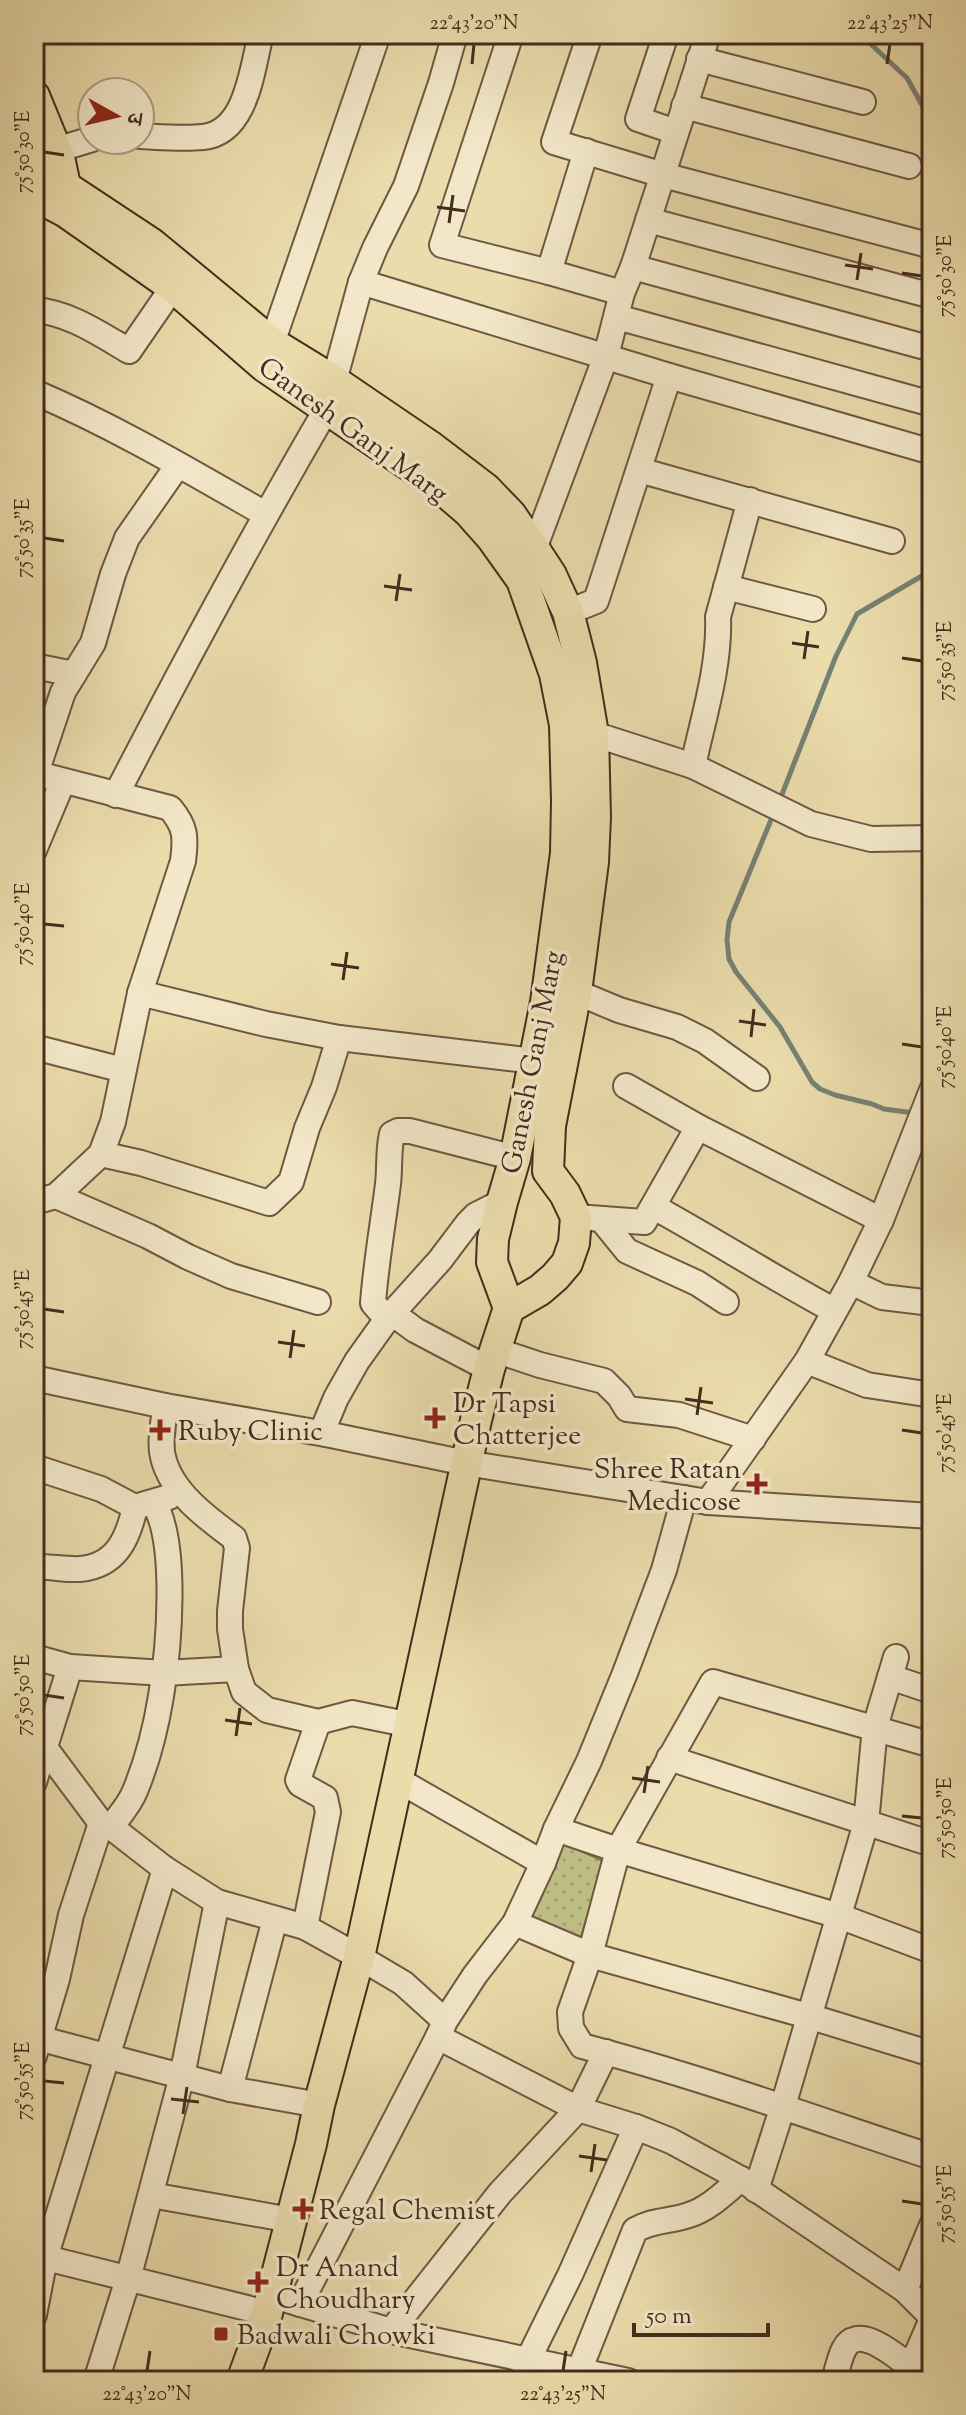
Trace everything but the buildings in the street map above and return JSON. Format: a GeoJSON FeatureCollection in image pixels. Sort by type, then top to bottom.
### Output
{"type":"FeatureCollection","features":[{"type":"Feature","properties":{"kind":"main road"},"geometry":{"type":"LineString","coordinates":[[34,96],[45,158],[65,186],[152,244],[272,343],[431,447],[486,489],[511,515],[551,575],[568,612],[581,663],[579,730],[593,862],[576,992],[549,1063],[548,1171],[588,1218],[567,1263],[540,1290],[509,1308],[492,1360],[466,1463],[359,1957],[291,2220],[279,2304],[245,2380]]}},
{"type":"Feature","properties":{"kind":"main road","name":"Ganesh Ganj Marg"},"geometry":{"type":"LineString","coordinates":[[34,195],[66,212],[173,287],[264,366],[434,482],[468,511],[492,538],[522,580],[530,598],[555,674],[579,730],[567,801],[566,853],[558,920],[549,1063],[515,1158],[493,1239],[492,1262],[509,1308]]}},
{"type":"Feature","properties":{"kind":"street"},"geometry":{"type":"LineString","coordinates":[[156,136],[206,137],[221,132],[232,123],[242,107],[261,34]]}},
{"type":"Feature","properties":{"kind":"street"},"geometry":{"type":"LineString","coordinates":[[272,343],[378,34]]}},
{"type":"Feature","properties":{"kind":"street"},"geometry":{"type":"LineString","coordinates":[[334,381],[361,282],[406,186],[455,34]]}},
{"type":"Feature","properties":{"kind":"street"},"geometry":{"type":"LineString","coordinates":[[511,34],[442,245],[549,272],[620,305],[932,404]]}},
{"type":"Feature","properties":{"kind":"street"},"geometry":{"type":"LineString","coordinates":[[590,34],[554,142],[663,175],[932,246]]}},
{"type":"Feature","properties":{"kind":"street"},"geometry":{"type":"LineString","coordinates":[[666,34],[638,119],[676,132]]}},
{"type":"Feature","properties":{"kind":"street"},"geometry":{"type":"LineString","coordinates":[[534,549],[606,356],[708,34]]}},
{"type":"Feature","properties":{"kind":"street"},"geometry":{"type":"LineString","coordinates":[[699,59],[863,102]]}},
{"type":"Feature","properties":{"kind":"street"},"geometry":{"type":"LineString","coordinates":[[684,106],[909,166]]}},
{"type":"Feature","properties":{"kind":"street"},"geometry":{"type":"LineString","coordinates":[[45,158],[76,145]]}},
{"type":"Feature","properties":{"kind":"street"},"geometry":{"type":"LineString","coordinates":[[549,272],[586,151]]}},
{"type":"Feature","properties":{"kind":"street"},"geometry":{"type":"LineString","coordinates":[[648,220],[932,296]]}},
{"type":"Feature","properties":{"kind":"street"},"geometry":{"type":"LineString","coordinates":[[633,267],[932,349]]}},
{"type":"Feature","properties":{"kind":"street"},"geometry":{"type":"LineString","coordinates":[[361,282],[932,452]]}},
{"type":"Feature","properties":{"kind":"street"},"geometry":{"type":"LineString","coordinates":[[34,310],[61,315],[129,351],[173,287]]}},
{"type":"Feature","properties":{"kind":"street"},"geometry":{"type":"LineString","coordinates":[[568,612],[596,601],[669,376]]}},
{"type":"Feature","properties":{"kind":"street"},"geometry":{"type":"LineString","coordinates":[[34,392],[67,406],[265,514]]}},
{"type":"Feature","properties":{"kind":"street"},"geometry":{"type":"LineString","coordinates":[[116,795],[265,514],[326,410]]}},
{"type":"Feature","properties":{"kind":"street"},"geometry":{"type":"LineString","coordinates":[[45,1199],[101,1154],[113,1122],[140,993],[183,861],[185,842],[182,822],[170,808],[35,773],[63,692],[93,643],[127,538],[178,465]]}},
{"type":"Feature","properties":{"kind":"street"},"geometry":{"type":"LineString","coordinates":[[639,470],[892,541]]}},
{"type":"Feature","properties":{"kind":"street"},"geometry":{"type":"LineString","coordinates":[[693,766],[713,673],[719,636],[718,617],[750,500]]}},
{"type":"Feature","properties":{"kind":"street"},"geometry":{"type":"LineString","coordinates":[[726,587],[813,609]]}},
{"type":"Feature","properties":{"kind":"street"},"geometry":{"type":"LineString","coordinates":[[34,666],[74,674]]}},
{"type":"Feature","properties":{"kind":"street"},"geometry":{"type":"LineString","coordinates":[[579,730],[693,766],[811,824],[871,839],[932,838]]}},
{"type":"Feature","properties":{"kind":"street"},"geometry":{"type":"LineString","coordinates":[[34,850],[63,781]]}},
{"type":"Feature","properties":{"kind":"street"},"geometry":{"type":"LineString","coordinates":[[576,992],[619,1010],[677,1027],[705,1041],[757,1078]]}},
{"type":"Feature","properties":{"kind":"street"},"geometry":{"type":"LineString","coordinates":[[140,993],[266,1024],[339,1038],[549,1063]]}},
{"type":"Feature","properties":{"kind":"street"},"geometry":{"type":"LineString","coordinates":[[101,1154],[141,1163],[269,1203],[291,1182],[339,1038]]}},
{"type":"Feature","properties":{"kind":"street"},"geometry":{"type":"LineString","coordinates":[[34,1047],[123,1070]]}},
{"type":"Feature","properties":{"kind":"street"},"geometry":{"type":"LineString","coordinates":[[626,1086],[698,1127],[881,1220]]}},
{"type":"Feature","properties":{"kind":"street"},"geometry":{"type":"LineString","coordinates":[[279,2304],[475,1975],[515,1923],[589,1761],[664,1570],[696,1500],[753,1439],[807,1361],[881,1220],[932,1090]]}},
{"type":"Feature","properties":{"kind":"street"},"geometry":{"type":"LineString","coordinates":[[588,1218],[644,1222],[698,1127]]}},
{"type":"Feature","properties":{"kind":"street"},"geometry":{"type":"LineString","coordinates":[[515,1158],[410,1131],[392,1134],[373,1303],[415,1330],[492,1360],[604,1381],[627,1409],[679,1415],[753,1439]]}},
{"type":"Feature","properties":{"kind":"street"},"geometry":{"type":"LineString","coordinates":[[45,1199],[148,1236],[231,1276],[318,1302]]}},
{"type":"Feature","properties":{"kind":"street"},"geometry":{"type":"LineString","coordinates":[[326,1434],[326,1422],[336,1398],[357,1361],[390,1316],[468,1223],[476,1215],[502,1202]]}},
{"type":"Feature","properties":{"kind":"street"},"geometry":{"type":"LineString","coordinates":[[654,1207],[833,1310]]}},
{"type":"Feature","properties":{"kind":"street"},"geometry":{"type":"LineString","coordinates":[[588,1218],[627,1251],[697,1283],[726,1302]]}},
{"type":"Feature","properties":{"kind":"street"},"geometry":{"type":"LineString","coordinates":[[851,1282],[882,1297],[932,1303]]}},
{"type":"Feature","properties":{"kind":"street"},"geometry":{"type":"LineString","coordinates":[[807,1361],[867,1385],[932,1395]]}},
{"type":"Feature","properties":{"kind":"street"},"geometry":{"type":"LineString","coordinates":[[34,1378],[466,1463],[696,1500],[932,1516]]}},
{"type":"Feature","properties":{"kind":"street"},"geometry":{"type":"LineString","coordinates":[[165,1406],[162,1455],[167,1469],[181,1492],[210,1521],[234,1538],[237,1548],[230,1611],[236,1669],[244,1692],[267,1710],[318,1722],[352,1713],[411,1725]]}},
{"type":"Feature","properties":{"kind":"street"},"geometry":{"type":"LineString","coordinates":[[34,1467],[144,1505],[161,1516],[167,1540],[169,1604],[161,1697],[151,1740],[134,1794],[106,1825],[71,1915],[57,1979],[36,2043],[107,2056],[230,2089],[319,2105]]}},
{"type":"Feature","properties":{"kind":"street"},"geometry":{"type":"LineString","coordinates":[[34,1567],[77,1570],[103,1565],[116,1553],[144,1505],[181,1492]]}},
{"type":"Feature","properties":{"kind":"street"},"geometry":{"type":"LineString","coordinates":[[34,1657],[70,1667],[164,1673],[236,1669]]}},
{"type":"Feature","properties":{"kind":"street"},"geometry":{"type":"LineString","coordinates":[[34,1782],[70,1667]]}},
{"type":"Feature","properties":{"kind":"street"},"geometry":{"type":"LineString","coordinates":[[579,2371],[635,2230],[650,2222],[691,2215],[749,2184],[783,2106],[866,1823],[875,1727],[893,1667],[932,1691]]}},
{"type":"Feature","properties":{"kind":"street"},"geometry":{"type":"LineString","coordinates":[[932,1745],[713,1682],[618,1850],[590,1955],[570,2012],[571,2028],[582,2046],[783,2106],[932,2157]]}},
{"type":"Feature","properties":{"kind":"street"},"geometry":{"type":"LineString","coordinates":[[305,1927],[328,1812],[325,1798],[298,1780],[318,1722]]}},
{"type":"Feature","properties":{"kind":"street"},"geometry":{"type":"LineString","coordinates":[[45,1748],[106,1825],[165,1869],[217,1902],[305,1927],[403,1983],[442,2029],[578,2109],[671,2141],[749,2184],[905,2290],[932,2318],[908,2374],[878,2343],[858,2338],[850,2341],[844,2349],[834,2381]]}},
{"type":"Feature","properties":{"kind":"street"},"geometry":{"type":"LineString","coordinates":[[669,1758],[932,1844]]}},
{"type":"Feature","properties":{"kind":"street"},"geometry":{"type":"LineString","coordinates":[[398,1780],[543,1863]]}},
{"type":"Feature","properties":{"kind":"street"},"geometry":{"type":"LineString","coordinates":[[556,1829],[839,1916],[932,1951]]}},
{"type":"Feature","properties":{"kind":"street"},"geometry":{"type":"LineString","coordinates":[[34,2315],[39,2256],[107,2056],[165,1869]]}},
{"type":"Feature","properties":{"kind":"street"},"geometry":{"type":"LineString","coordinates":[[96,2381],[128,2279],[182,2076],[217,1902]]}},
{"type":"Feature","properties":{"kind":"street"},"geometry":{"type":"LineString","coordinates":[[230,2089],[275,1919]]}},
{"type":"Feature","properties":{"kind":"street"},"geometry":{"type":"LineString","coordinates":[[515,1923],[590,1955],[932,2054]]}},
{"type":"Feature","properties":{"kind":"street"},"geometry":{"type":"LineString","coordinates":[[391,2331],[500,2193],[578,2109],[606,2052]]}},
{"type":"Feature","properties":{"kind":"street"},"geometry":{"type":"LineString","coordinates":[[525,2371],[636,2127]]}},
{"type":"Feature","properties":{"kind":"street"},"geometry":{"type":"LineString","coordinates":[[151,2195],[291,2220]]}},
{"type":"Feature","properties":{"kind":"street"},"geometry":{"type":"LineString","coordinates":[[905,2290],[932,2225]]}},
{"type":"Feature","properties":{"kind":"street"},"geometry":{"type":"LineString","coordinates":[[39,2256],[128,2279],[279,2304],[391,2331],[525,2371],[579,2371],[628,2381]]}},
{"type":"Feature","properties":{"kind":"green space"},"geometry":{"type":"Polygon","coordinates":[[[557,1840],[603,1861],[579,1944],[520,1917],[557,1840]]]}},
{"type":"Feature","properties":{"kind":"waterway"},"geometry":{"type":"LineString","coordinates":[[860,34],[907,78],[932,123]]}},
{"type":"Feature","properties":{"kind":"waterway"},"geometry":{"type":"LineString","coordinates":[[779,802],[836,656],[857,614],[932,570]]}},
{"type":"Feature","properties":{"kind":"waterway"},"geometry":{"type":"LineString","coordinates":[[773,815],[729,922],[729,959],[780,1027],[812,1082],[820,1089],[884,1109],[914,1113]]}},
{"type":"Feature","properties":{"kind":"place","name":"Dr Tapsi Chatterjee"},"geometry":{"type":"Point","coordinates":[435,1418]}},
{"type":"Feature","properties":{"kind":"place","name":"Ruby Clinic"},"geometry":{"type":"Point","coordinates":[160,1430]}},
{"type":"Feature","properties":{"kind":"place","name":"Shree Ratan Medicose"},"geometry":{"type":"Point","coordinates":[757,1484]}},
{"type":"Feature","properties":{"kind":"place","name":"Regal Chemist"},"geometry":{"type":"Point","coordinates":[303,2209]}},
{"type":"Feature","properties":{"kind":"place","name":"Dr Anand Choudhary"},"geometry":{"type":"Point","coordinates":[258,2282]}},
{"type":"Feature","properties":{"kind":"place","name":"Badwali Chowki"},"geometry":{"type":"Point","coordinates":[221,2334]}}]}
